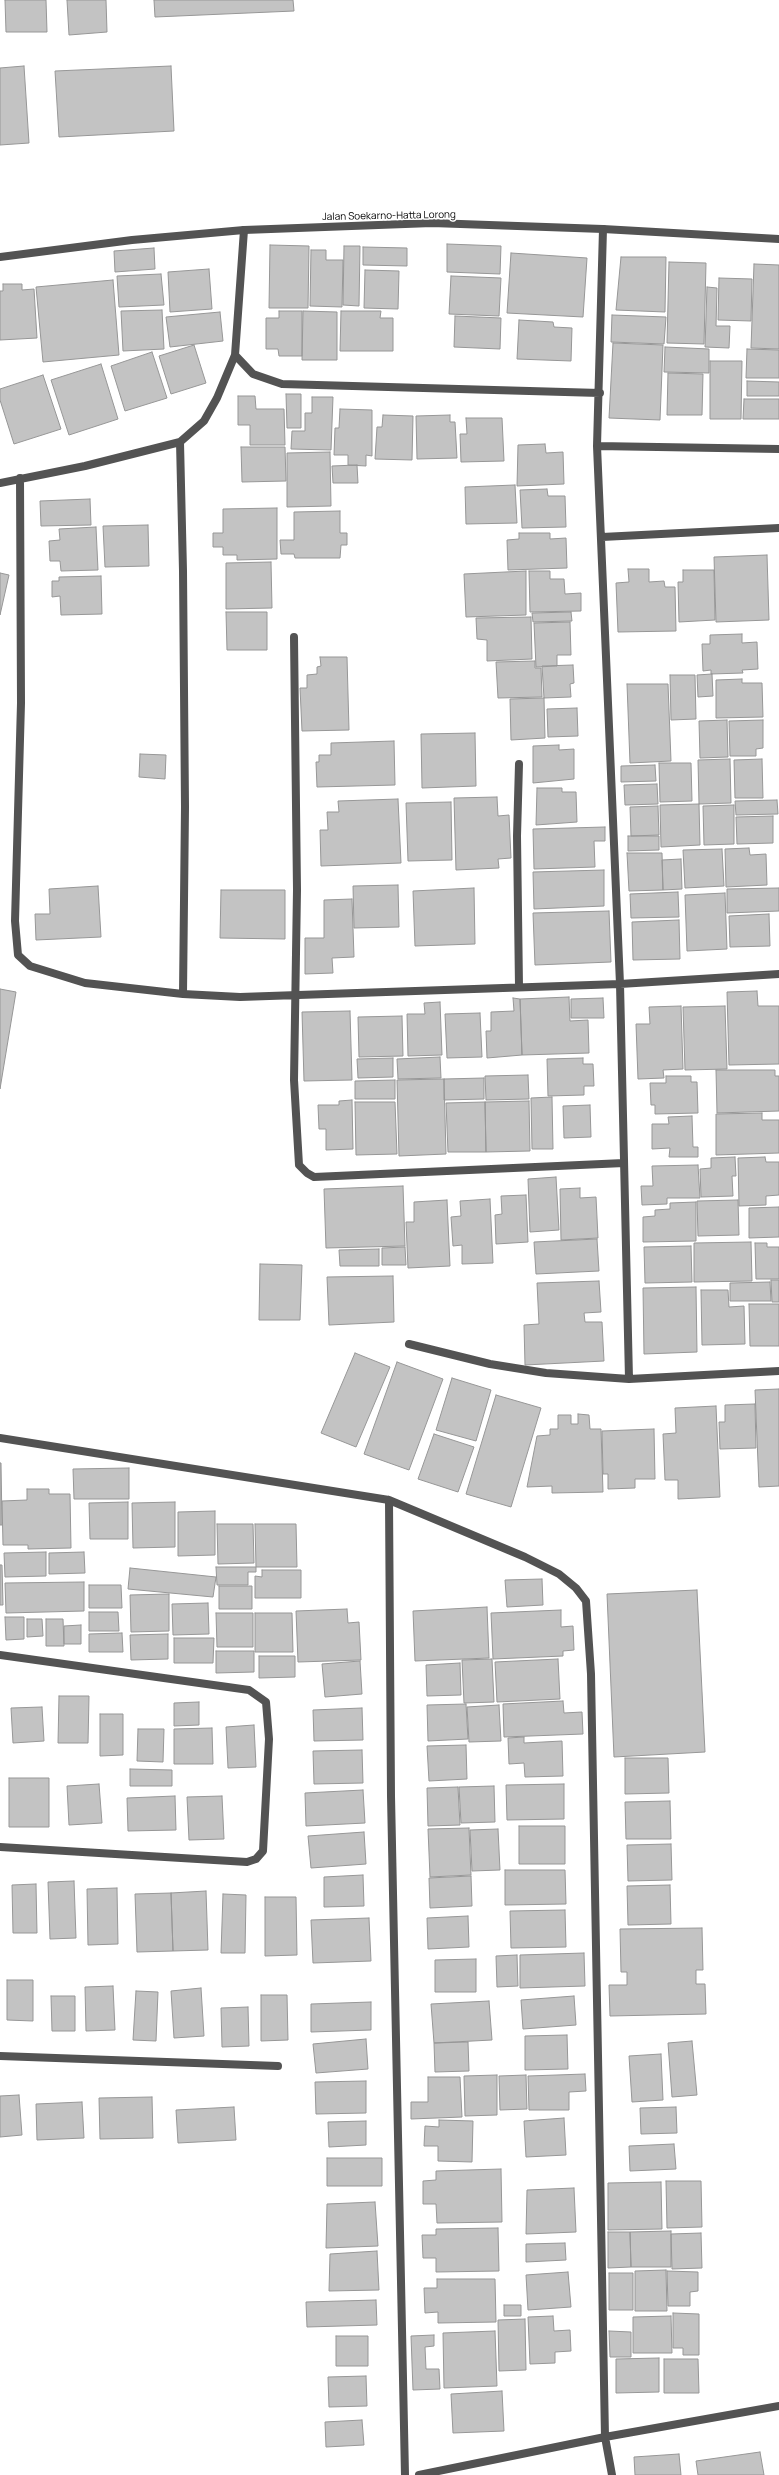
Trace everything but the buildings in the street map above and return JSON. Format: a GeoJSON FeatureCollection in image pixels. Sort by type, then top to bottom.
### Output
{"type":"FeatureCollection","features":[{"type":"Feature","properties":{"kind":"street","name":"Jalan Soekarno-Hatta Lorong"},"geometry":{"type":"LineString","coordinates":[[0,257],[132,240],[244,230],[432,223],[603,229],[779,240]]}},
{"type":"Feature","properties":{"kind":"street"},"geometry":{"type":"LineString","coordinates":[[603,229],[600,393],[597,446],[620,984],[629,1379]]}},
{"type":"Feature","properties":{"kind":"street"},"geometry":{"type":"LineString","coordinates":[[0,482],[86,466],[180,442],[204,421],[235,355],[244,230]]}},
{"type":"Feature","properties":{"kind":"street"},"geometry":{"type":"LineString","coordinates":[[235,355],[253,374],[282,384],[600,393]]}},
{"type":"Feature","properties":{"kind":"street"},"geometry":{"type":"LineString","coordinates":[[180,442],[184,570],[185,799],[183,994]]}},
{"type":"Feature","properties":{"kind":"street"},"geometry":{"type":"LineString","coordinates":[[597,446],[779,449]]}},
{"type":"Feature","properties":{"kind":"street"},"geometry":{"type":"LineString","coordinates":[[20,478],[21,703],[15,921],[18,955],[30,966],[85,983],[183,994],[240,997],[620,984],[779,974]]}},
{"type":"Feature","properties":{"kind":"street"},"geometry":{"type":"LineString","coordinates":[[602,536],[779,528]]}},
{"type":"Feature","properties":{"kind":"street"},"geometry":{"type":"LineString","coordinates":[[294,637],[297,890],[294,996],[294,1080],[299,1165],[306,1173],[314,1177],[624,1163]]}},
{"type":"Feature","properties":{"kind":"street"},"geometry":{"type":"LineString","coordinates":[[519,764],[517,836],[519,987]]}},
{"type":"Feature","properties":{"kind":"street"},"geometry":{"type":"LineString","coordinates":[[409,1344],[511,1368],[546,1373],[629,1379],[779,1371]]}},
{"type":"Feature","properties":{"kind":"street"},"geometry":{"type":"LineString","coordinates":[[0,1438],[389,1500],[525,1557],[559,1574],[576,1588],[586,1601],[591,1682],[605,2437],[612,2475]]}},
{"type":"Feature","properties":{"kind":"street"},"geometry":{"type":"LineString","coordinates":[[389,1500],[391,1796],[404,2475]]}},
{"type":"Feature","properties":{"kind":"street"},"geometry":{"type":"LineString","coordinates":[[0,1655],[248,1690],[258,1694],[266,1702],[269,1739],[263,1851],[256,1859],[247,1862],[0,1847]]}},
{"type":"Feature","properties":{"kind":"street"},"geometry":{"type":"LineString","coordinates":[[0,2056],[278,2066]]}},
{"type":"Feature","properties":{"kind":"street"},"geometry":{"type":"LineString","coordinates":[[420,2475],[605,2437],[779,2406]]}}]}
